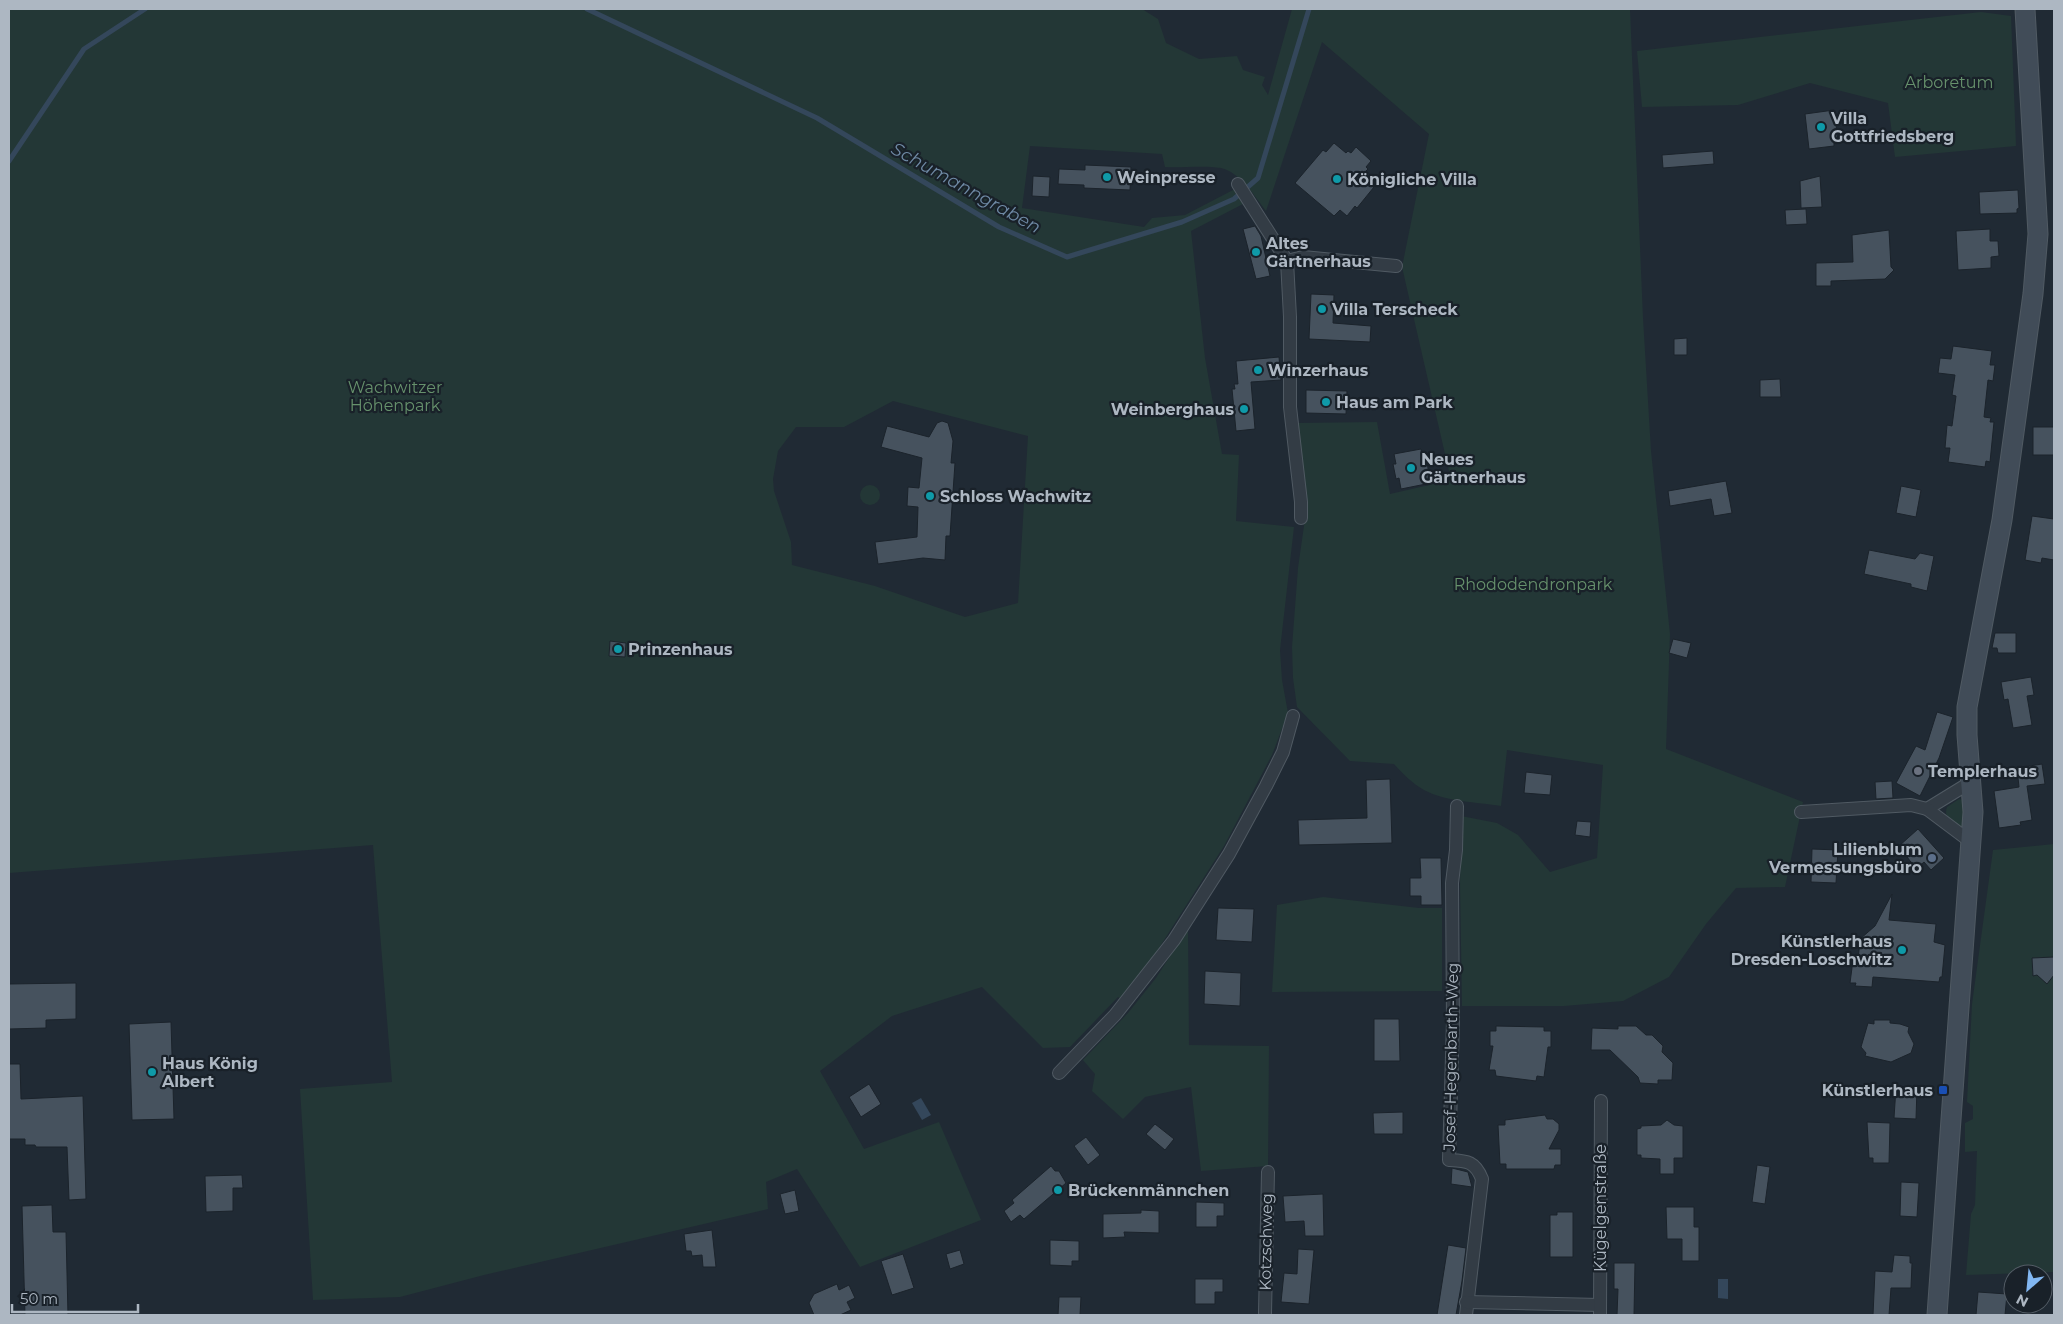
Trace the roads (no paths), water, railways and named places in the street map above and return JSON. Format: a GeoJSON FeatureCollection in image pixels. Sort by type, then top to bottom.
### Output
{"type":"FeatureCollection","features":[{"type":"Feature","properties":{"kind":"main road"},"geometry":{"type":"LineString","coordinates":[[1937,1315],[1973,812],[1967,735],[1967,707],[2002,520],[2031,304],[2038,234],[2025,9]]}},
{"type":"Feature","properties":{"kind":"street"},"geometry":{"type":"LineString","coordinates":[[1238,184],[1259,214],[1287,261],[1290,316],[1290,407],[1301,518]]}},
{"type":"Feature","properties":{"kind":"street"},"geometry":{"type":"LineString","coordinates":[[1287,261],[1303,257],[1396,266]]}},
{"type":"Feature","properties":{"kind":"street"},"geometry":{"type":"LineString","coordinates":[[1059,1073],[1115,1015],[1179,932],[1229,854],[1266,786],[1283,752],[1293,716]]}},
{"type":"Feature","properties":{"kind":"street"},"geometry":{"type":"LineString","coordinates":[[1927,809],[1972,782]]}},
{"type":"Feature","properties":{"kind":"street"},"geometry":{"type":"LineString","coordinates":[[1801,812],[1911,805],[1927,809],[1971,842]]}},
{"type":"Feature","properties":{"kind":"street","name":"Josef-Hegenbarth-Weg"},"geometry":{"type":"LineString","coordinates":[[1457,806],[1456,850],[1452,883],[1453,1021],[1449,1160],[1466,1160],[1479,1171],[1482,1179],[1466,1302],[1466,1315]]}},
{"type":"Feature","properties":{"kind":"street","name":"Kügelgenstraße"},"geometry":{"type":"LineString","coordinates":[[1600,1310],[1601,1101]]}},
{"type":"Feature","properties":{"kind":"street","name":"Kotzschweg"},"geometry":{"type":"LineString","coordinates":[[1265,1312],[1268,1172]]}},
{"type":"Feature","properties":{"kind":"street"},"geometry":{"type":"LineString","coordinates":[[1466,1302],[1600,1310]]}},
{"type":"Feature","properties":{"kind":"water"},"geometry":{"type":"Polygon","coordinates":[[[921,1098],[931,1115],[922,1120],[912,1103],[921,1098]]]}},
{"type":"Feature","properties":{"kind":"water"},"geometry":{"type":"Polygon","coordinates":[[[1718,1279],[1728,1279],[1728,1299],[1718,1298],[1718,1279]]]}},
{"type":"Feature","properties":{"kind":"waterway","name":"Schumanngraben"},"geometry":{"type":"LineString","coordinates":[[9,161],[84,49],[145,9]]}},
{"type":"Feature","properties":{"kind":"waterway","name":"Schumanngraben"},"geometry":{"type":"LineString","coordinates":[[587,9],[817,118],[999,227],[1067,257],[1182,222],[1234,199],[1258,178],[1309,9]]}},
{"type":"Feature","properties":{"kind":"place","name":"Villa Gottfriedsberg"},"geometry":{"type":"Point","coordinates":[1821,127]}},
{"type":"Feature","properties":{"kind":"place","name":"Weinpresse"},"geometry":{"type":"Point","coordinates":[1107,177]}},
{"type":"Feature","properties":{"kind":"place","name":"Königliche Villa"},"geometry":{"type":"Point","coordinates":[1337,179]}},
{"type":"Feature","properties":{"kind":"place","name":"Altes Gärtnerhaus"},"geometry":{"type":"Point","coordinates":[1256,252]}},
{"type":"Feature","properties":{"kind":"place","name":"Villa Terscheck"},"geometry":{"type":"Point","coordinates":[1322,309]}},
{"type":"Feature","properties":{"kind":"place","name":"Winzerhaus"},"geometry":{"type":"Point","coordinates":[1258,370]}},
{"type":"Feature","properties":{"kind":"place","name":"Haus am Park"},"geometry":{"type":"Point","coordinates":[1326,402]}},
{"type":"Feature","properties":{"kind":"place","name":"Weinberghaus"},"geometry":{"type":"Point","coordinates":[1244,409]}},
{"type":"Feature","properties":{"kind":"place","name":"Neues Gärtnerhaus"},"geometry":{"type":"Point","coordinates":[1411,468]}},
{"type":"Feature","properties":{"kind":"place","name":"Schloss Wachwitz"},"geometry":{"type":"Point","coordinates":[930,496]}},
{"type":"Feature","properties":{"kind":"place","name":"Prinzenhaus"},"geometry":{"type":"Point","coordinates":[618,649]}},
{"type":"Feature","properties":{"kind":"place","name":"Templerhaus"},"geometry":{"type":"Point","coordinates":[1918,771]}},
{"type":"Feature","properties":{"kind":"place","name":"Lilienblum Vermessungsbüro"},"geometry":{"type":"Point","coordinates":[1932,858]}},
{"type":"Feature","properties":{"kind":"place","name":"Künstlerhaus Dresden-Loschwitz"},"geometry":{"type":"Point","coordinates":[1902,950]}},
{"type":"Feature","properties":{"kind":"place","name":"Haus König Albert"},"geometry":{"type":"Point","coordinates":[152,1072]}},
{"type":"Feature","properties":{"kind":"place","name":"Künstlerhaus"},"geometry":{"type":"Point","coordinates":[1943,1090]}},
{"type":"Feature","properties":{"kind":"place","name":"Brückenmännchen"},"geometry":{"type":"Point","coordinates":[1058,1190]}},
{"type":"Feature","properties":{"kind":"park label","name":"Arboretum"},"geometry":{"type":"Point","coordinates":[1949,82]}},
{"type":"Feature","properties":{"kind":"park label","name":"Wachwitzer Höhenpark"},"geometry":{"type":"Point","coordinates":[395,396]}},
{"type":"Feature","properties":{"kind":"park label","name":"Rhododendronpark"},"geometry":{"type":"Point","coordinates":[1533,584]}}]}
